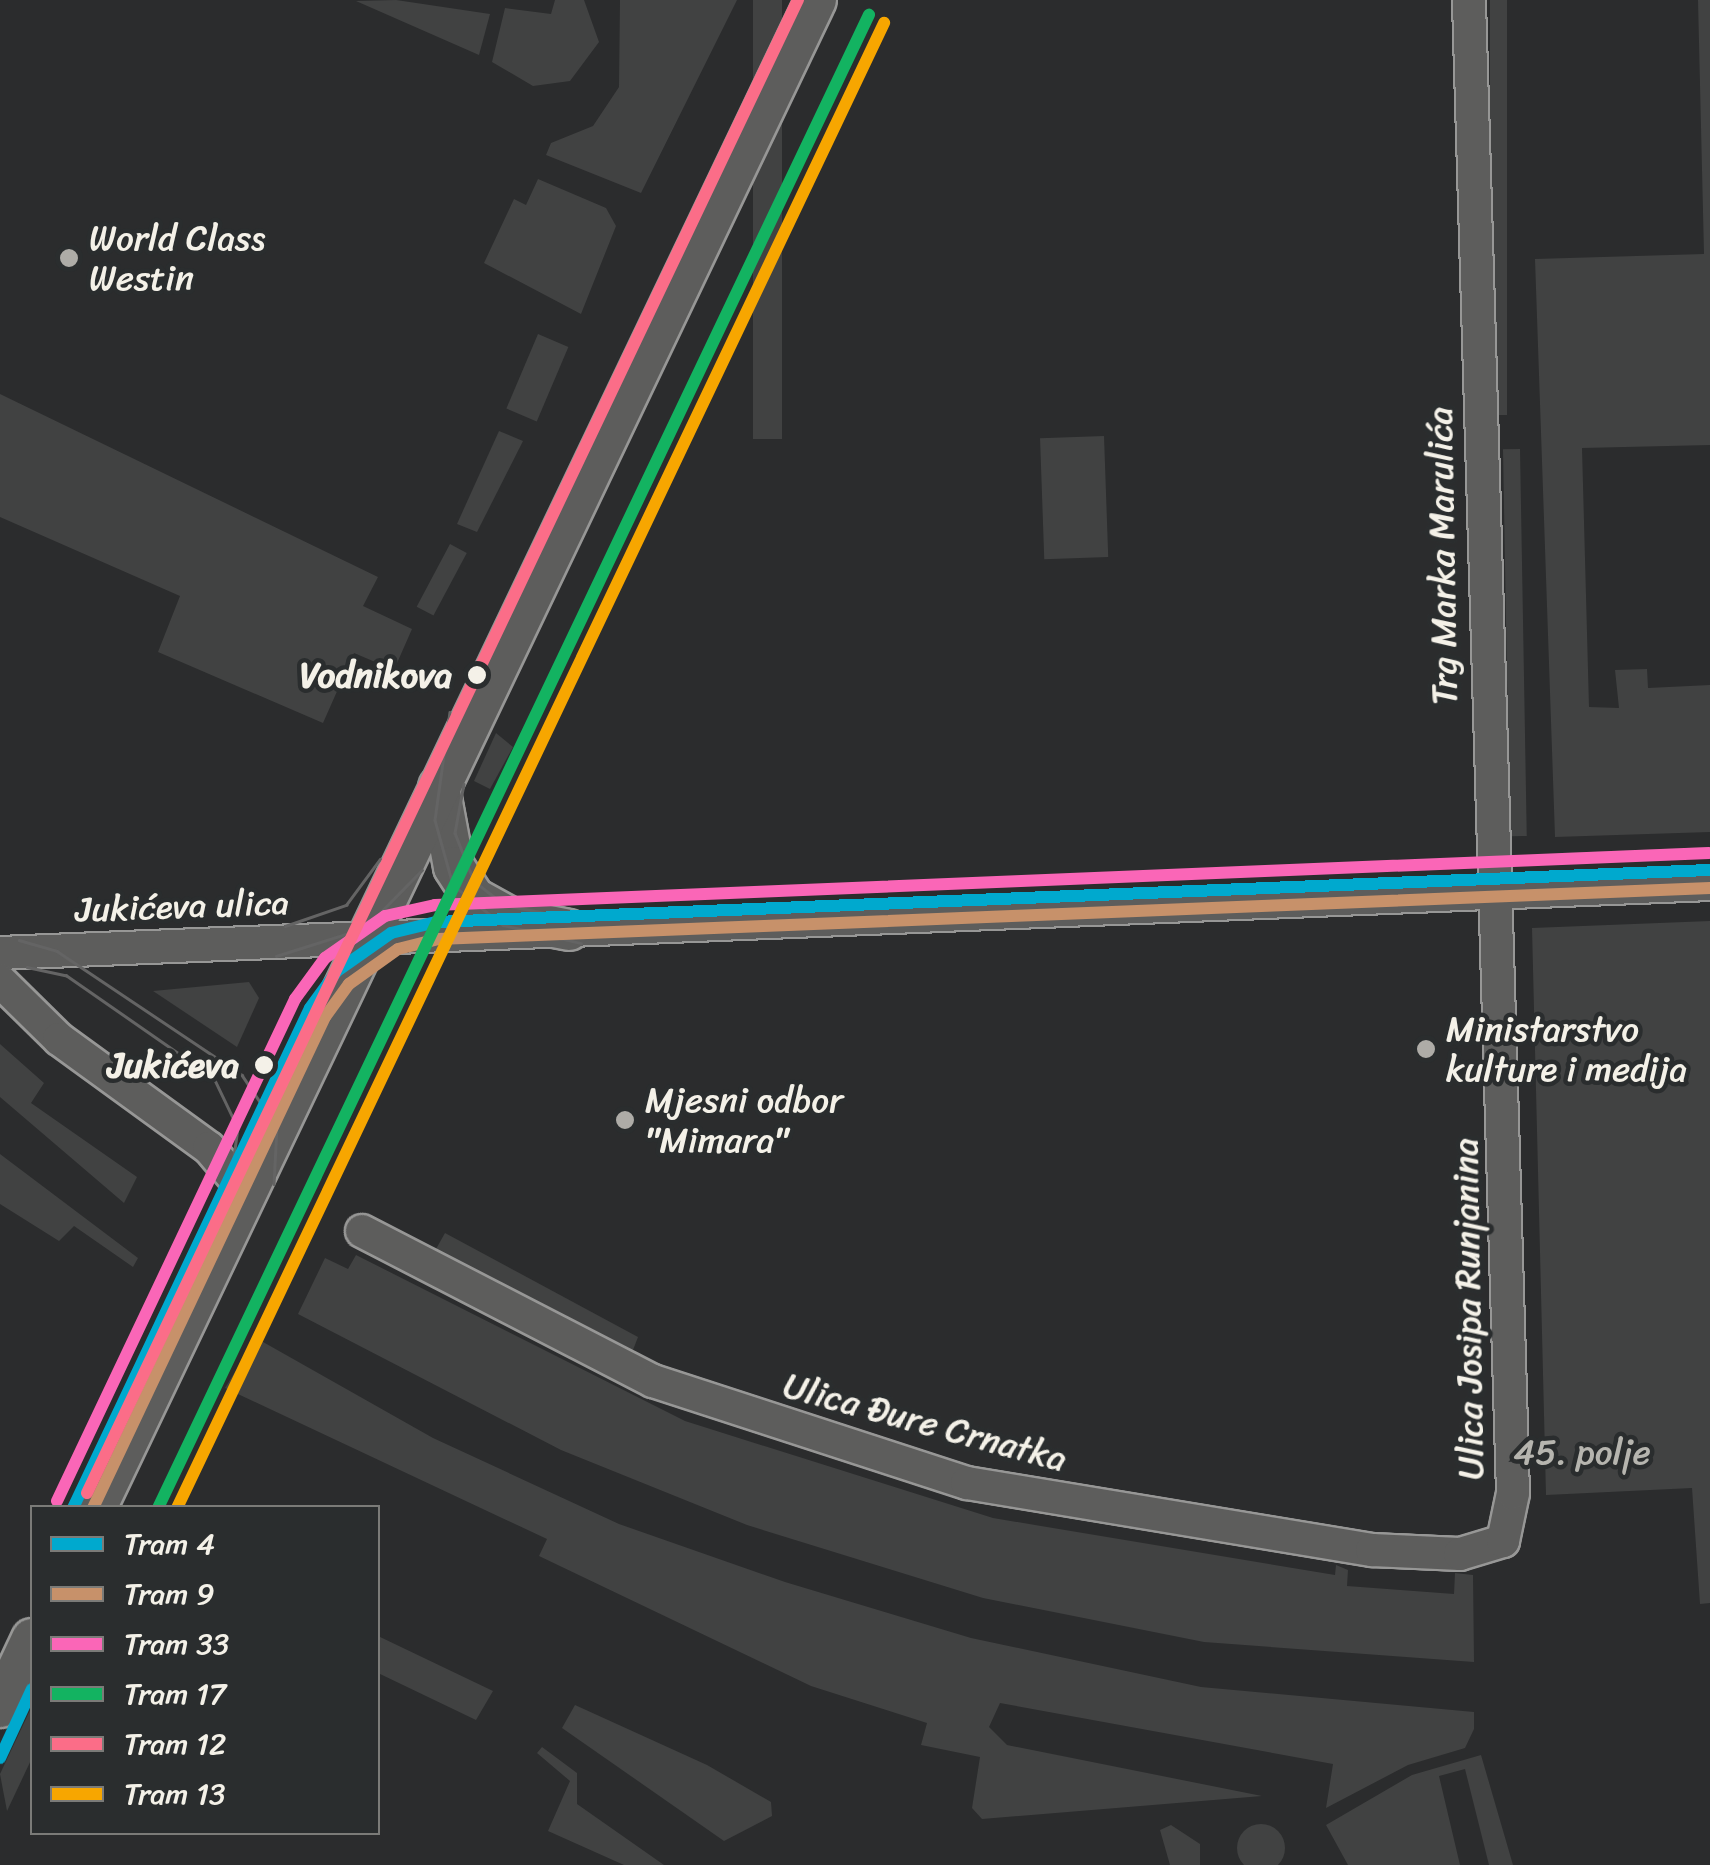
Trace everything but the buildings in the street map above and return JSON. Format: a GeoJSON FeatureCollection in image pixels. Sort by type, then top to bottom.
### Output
{"type":"FeatureCollection","features":[{"type":"Feature","properties":{"kind":"main road"},"geometry":{"type":"LineString","coordinates":[[97,1505],[816,0]]}},
{"type":"Feature","properties":{"kind":"main road"},"geometry":{"type":"LineString","coordinates":[[792,49],[845,0]]}},
{"type":"Feature","properties":{"kind":"main road"},"geometry":{"type":"LineString","coordinates":[[440,787],[454,866],[474,898],[512,919],[570,930]]}},
{"type":"Feature","properties":{"kind":"main road"},"geometry":{"type":"LineString","coordinates":[[0,1706],[30,1643]]}},
{"type":"Feature","properties":{"kind":"street","name":"Trg Marka Marulića"},"geometry":{"type":"LineString","coordinates":[[1469,0],[1494,893]]}},
{"type":"Feature","properties":{"kind":"street"},"geometry":{"type":"LineString","coordinates":[[1494,893],[1710,884]]}},
{"type":"Feature","properties":{"kind":"street","name":"Jukićeva ulica"},"geometry":{"type":"LineString","coordinates":[[0,952],[1494,893]]}},
{"type":"Feature","properties":{"kind":"street","name":"Ulica Josipa Runjanina"},"geometry":{"type":"LineString","coordinates":[[1494,893],[1513,1493],[1503,1541]]}},
{"type":"Feature","properties":{"kind":"street"},"geometry":{"type":"LineString","coordinates":[[0,980],[59,1039],[208,1148],[246,1194]]}},
{"type":"Feature","properties":{"kind":"street","name":"Ulica Đure Crnatka"},"geometry":{"type":"LineString","coordinates":[[362,1231],[653,1381],[967,1482],[1372,1550],[1460,1554],[1503,1541]]}},
{"type":"Feature","properties":{"kind":"green space"},"geometry":{"type":"Polygon","coordinates":[[[396,0],[490,14],[479,55],[356,1],[396,0]]]}},
{"type":"Feature","properties":{"kind":"green space"},"geometry":{"type":"Polygon","coordinates":[[[555,0],[584,0],[599,42],[570,81],[533,86],[492,62],[505,8],[551,14],[555,0]]]}},
{"type":"Feature","properties":{"kind":"green space"},"geometry":{"type":"Polygon","coordinates":[[[620,0],[737,0],[641,193],[546,155],[551,143],[593,126],[619,87],[620,0]]]}},
{"type":"Feature","properties":{"kind":"green space"},"geometry":{"type":"Polygon","coordinates":[[[753,0],[782,0],[782,439],[753,439],[753,0]]]}},
{"type":"Feature","properties":{"kind":"green space"},"geometry":{"type":"Polygon","coordinates":[[[1490,0],[1507,0],[1507,415],[1490,415],[1490,0]]]}},
{"type":"Feature","properties":{"kind":"green space"},"geometry":{"type":"Polygon","coordinates":[[[1698,0],[1710,0],[1710,445],[1582,448],[1589,707],[1619,708],[1615,670],[1647,669],[1648,688],[1710,685],[1710,832],[1555,837],[1535,259],[1704,254],[1698,0]]]}},
{"type":"Feature","properties":{"kind":"green space"},"geometry":{"type":"Polygon","coordinates":[[[538,179],[606,208],[616,226],[581,314],[484,263],[514,199],[526,205],[538,179]]]}},
{"type":"Feature","properties":{"kind":"green space"},"geometry":{"type":"Polygon","coordinates":[[[538,334],[568,347],[537,421],[506,409],[538,334]]]}},
{"type":"Feature","properties":{"kind":"green space"},"geometry":{"type":"Polygon","coordinates":[[[0,394],[378,577],[363,606],[412,629],[394,670],[354,653],[323,723],[158,652],[180,596],[0,517],[0,394]]]}},
{"type":"Feature","properties":{"kind":"green space"},"geometry":{"type":"Polygon","coordinates":[[[499,431],[523,441],[477,532],[457,524],[499,431]]]}},
{"type":"Feature","properties":{"kind":"green space"},"geometry":{"type":"Polygon","coordinates":[[[1104,436],[1108,557],[1044,559],[1040,438],[1104,436]]]}},
{"type":"Feature","properties":{"kind":"green space"},"geometry":{"type":"Polygon","coordinates":[[[1503,449],[1520,449],[1527,836],[1510,836],[1503,449]]]}},
{"type":"Feature","properties":{"kind":"green space"},"geometry":{"type":"Polygon","coordinates":[[[450,544],[467,553],[433,616],[417,607],[450,544]]]}},
{"type":"Feature","properties":{"kind":"green space"},"geometry":{"type":"Polygon","coordinates":[[[496,733],[513,747],[490,789],[474,781],[496,733]]]}},
{"type":"Feature","properties":{"kind":"green space"},"geometry":{"type":"Polygon","coordinates":[[[1710,847],[1710,855],[1559,860],[1563,853],[1710,847]]]}},
{"type":"Feature","properties":{"kind":"green space","name":"45. polje"},"geometry":{"type":"Polygon","coordinates":[[[1710,921],[1710,1603],[1700,1604],[1692,1488],[1546,1495],[1532,928],[1710,921]]]}},
{"type":"Feature","properties":{"kind":"green space"},"geometry":{"type":"Polygon","coordinates":[[[249,982],[259,998],[237,1047],[153,991],[249,982]]]}},
{"type":"Feature","properties":{"kind":"green space"},"geometry":{"type":"Polygon","coordinates":[[[0,1044],[44,1083],[31,1103],[137,1177],[124,1203],[0,1097],[0,1044]]]}},
{"type":"Feature","properties":{"kind":"green space"},"geometry":{"type":"Polygon","coordinates":[[[0,1154],[138,1258],[133,1267],[74,1226],[59,1241],[0,1204],[0,1154]]]}},
{"type":"Feature","properties":{"kind":"green space"},"geometry":{"type":"Polygon","coordinates":[[[445,1233],[638,1337],[633,1350],[436,1249],[445,1233]]]}},
{"type":"Feature","properties":{"kind":"green space"},"geometry":{"type":"Polygon","coordinates":[[[356,1255],[685,1421],[993,1518],[1335,1575],[1336,1565],[1348,1570],[1347,1586],[1454,1594],[1455,1573],[1473,1575],[1474,1662],[1204,1642],[983,1598],[747,1525],[561,1450],[298,1314],[325,1258],[348,1269],[356,1255]]]}},
{"type":"Feature","properties":{"kind":"green space"},"geometry":{"type":"Polygon","coordinates":[[[256,1338],[433,1438],[619,1524],[785,1582],[971,1638],[1201,1687],[1474,1712],[1474,1729],[1465,1748],[1408,1765],[1326,1808],[1333,1764],[1000,1703],[989,1727],[1007,1745],[1262,1796],[982,1819],[972,1808],[980,1757],[921,1745],[927,1723],[811,1686],[539,1556],[547,1539],[225,1388],[256,1338]]]}},
{"type":"Feature","properties":{"kind":"green space"},"geometry":{"type":"Polygon","coordinates":[[[380,1637],[493,1691],[476,1720],[380,1674],[380,1637]]]}},
{"type":"Feature","properties":{"kind":"green space"},"geometry":{"type":"Polygon","coordinates":[[[575,1705],[707,1765],[771,1802],[772,1816],[724,1841],[562,1728],[575,1705]]]}},
{"type":"Feature","properties":{"kind":"green space"},"geometry":{"type":"Polygon","coordinates":[[[30,1710],[30,1762],[7,1811],[0,1774],[30,1710]]]}},
{"type":"Feature","properties":{"kind":"green space"},"geometry":{"type":"Polygon","coordinates":[[[542,1747],[577,1773],[577,1804],[664,1865],[624,1865],[548,1831],[570,1781],[537,1753],[542,1747]]]}},
{"type":"Feature","properties":{"kind":"green space"},"geometry":{"type":"Polygon","coordinates":[[[1481,1755],[1513,1865],[1489,1865],[1465,1769],[1439,1776],[1460,1865],[1348,1865],[1326,1825],[1412,1775],[1481,1755]]]}},
{"type":"Feature","properties":{"kind":"green space"},"geometry":{"type":"Polygon","coordinates":[[[1171,1825],[1200,1844],[1200,1865],[1170,1865],[1160,1830],[1171,1825]]]}},
{"type":"Feature","properties":{"kind":"green space"},"geometry":{"type":"Polygon","coordinates":[[[1252,1826],[1270,1826],[1283,1839],[1283,1857],[1276,1866],[1246,1866],[1239,1857],[1239,1839],[1252,1826]]]}},
{"type":"Feature","properties":{"kind":"tram line","name":"12"},"geometry":{"type":"LineString","coordinates":[[87,1493],[798,0]]}},
{"type":"Feature","properties":{"kind":"tram line","name":"17"},"geometry":{"type":"LineString","coordinates":[[159,1505],[869,15]]}},
{"type":"Feature","properties":{"kind":"tram line","name":"13"},"geometry":{"type":"LineString","coordinates":[[178,1505],[884,23]]}},
{"type":"Feature","properties":{"kind":"tram line"},"geometry":{"type":"LineString","coordinates":[[450,712],[435,820],[453,885],[503,925],[581,943]]}},
{"type":"Feature","properties":{"kind":"tram line"},"geometry":{"type":"LineString","coordinates":[[464,784],[455,833],[474,881],[505,905],[565,917]]}},
{"type":"Feature","properties":{"kind":"tram line","name":"33"},"geometry":{"type":"LineString","coordinates":[[57,1501],[295,999],[325,958],[385,916],[435,905],[1709,853]]}},
{"type":"Feature","properties":{"kind":"tram line"},"geometry":{"type":"LineString","coordinates":[[285,926],[346,905],[380,859]]}},
{"type":"Feature","properties":{"kind":"tram line"},"geometry":{"type":"LineString","coordinates":[[276,956],[365,928],[422,870]]}},
{"type":"Feature","properties":{"kind":"tram line","name":"4"},"geometry":{"type":"LineString","coordinates":[[74,1505],[310,1008],[337,971],[391,933],[436,922],[1710,870]]}},
{"type":"Feature","properties":{"kind":"tram line","name":"9"},"geometry":{"type":"LineString","coordinates":[[94,1505],[325,1017],[349,984],[398,949],[438,939],[1710,888]]}},
{"type":"Feature","properties":{"kind":"tram line"},"geometry":{"type":"LineString","coordinates":[[19,940],[57,951],[242,1075],[277,1127],[274,1184]]}},
{"type":"Feature","properties":{"kind":"tram line"},"geometry":{"type":"LineString","coordinates":[[27,967],[66,975],[214,1078],[238,1128],[232,1171]]}},
{"type":"Feature","properties":{"kind":"tram line","name":"4"},"geometry":{"type":"LineString","coordinates":[[0,1758],[30,1693]]}},
{"type":"Feature","properties":{"kind":"place","name":"World Class Westin"},"geometry":{"type":"Point","coordinates":[69,258]}},
{"type":"Feature","properties":{"kind":"place","name":"Vodnikova"},"geometry":{"type":"Point","coordinates":[477,675]}},
{"type":"Feature","properties":{"kind":"place","name":"Ministarstvo kulture i medija"},"geometry":{"type":"Point","coordinates":[1426,1049]}},
{"type":"Feature","properties":{"kind":"place","name":"Jukićeva"},"geometry":{"type":"Point","coordinates":[264,1065]}},
{"type":"Feature","properties":{"kind":"place","name":"Mjesni odbor \"Mimara\""},"geometry":{"type":"Point","coordinates":[625,1120]}}]}
